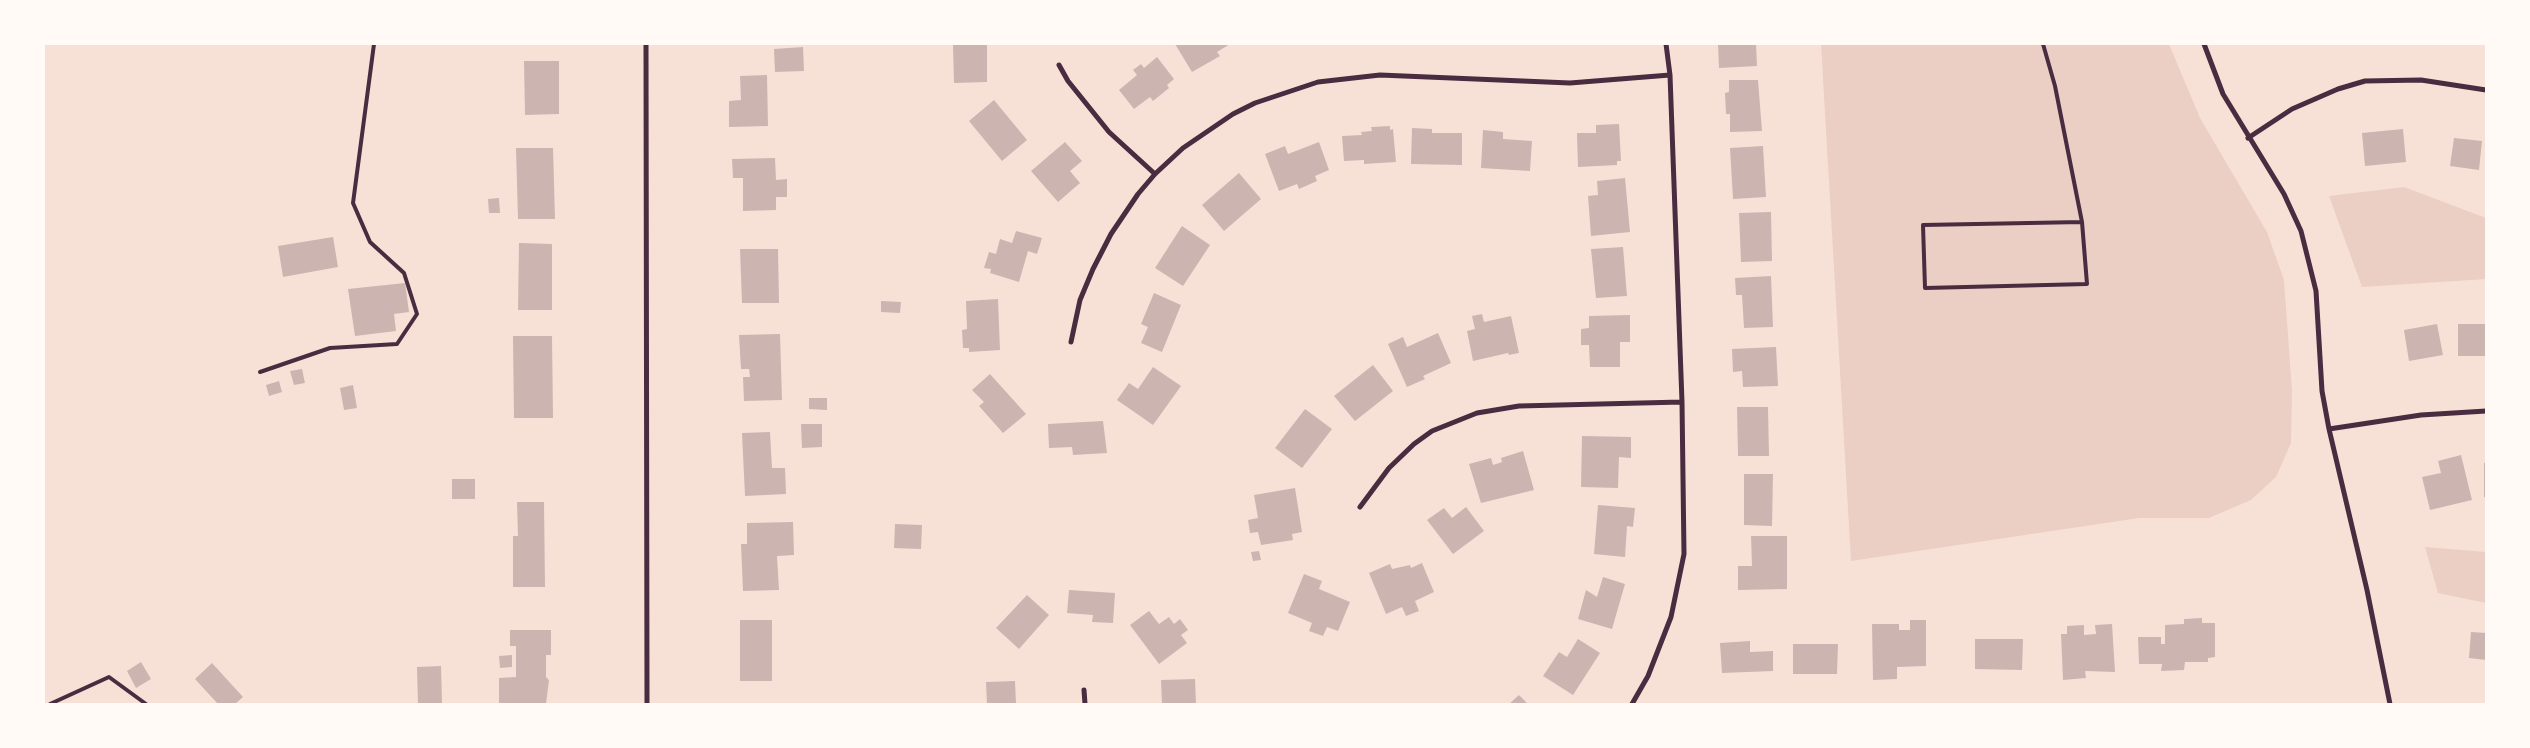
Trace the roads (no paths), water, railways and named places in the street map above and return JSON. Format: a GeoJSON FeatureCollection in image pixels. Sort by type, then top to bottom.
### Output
{"type":"FeatureCollection","features":[{"type":"Feature","properties":{"kind":"street"},"geometry":{"type":"LineString","coordinates":[[646,44],[647,704]]}},
{"type":"Feature","properties":{"kind":"street"},"geometry":{"type":"LineString","coordinates":[[1632,704],[1648,676],[1671,617],[1684,554],[1682,402],[1670,75],[1666,44]]}},
{"type":"Feature","properties":{"kind":"street"},"geometry":{"type":"LineString","coordinates":[[2204,44],[2223,94],[2248,138],[2284,194],[2301,231],[2316,291],[2322,391],[2329,429],[2367,590],[2390,704]]}},
{"type":"Feature","properties":{"kind":"street"},"geometry":{"type":"LineString","coordinates":[[1059,65],[1068,81],[1108,132],[1155,174]]}},
{"type":"Feature","properties":{"kind":"street"},"geometry":{"type":"LineString","coordinates":[[1071,342],[1080,300],[1102,251],[1122,216],[1155,174],[1183,148],[1233,114],[1255,103],[1318,82],[1380,75],[1420,75],[1478,80],[1560,83],[1670,75]]}},
{"type":"Feature","properties":{"kind":"street"},"geometry":{"type":"LineString","coordinates":[[2248,138],[2292,109],[2338,89],[2366,82],[2421,80],[2486,90]]}},
{"type":"Feature","properties":{"kind":"street"},"geometry":{"type":"LineString","coordinates":[[1360,507],[1389,468],[1414,444],[1432,431],[1477,414],[1519,406],[1682,402]]}},
{"type":"Feature","properties":{"kind":"street"},"geometry":{"type":"LineString","coordinates":[[2329,429],[2421,415],[2486,411]]}},
{"type":"Feature","properties":{"kind":"street"},"geometry":{"type":"LineString","coordinates":[[1084,690],[1085,704]]}},
{"type":"Feature","properties":{"kind":"lane"},"geometry":{"type":"LineString","coordinates":[[260,372],[330,348],[397,344],[417,314],[404,273],[370,242],[352,203],[374,44]]}},
{"type":"Feature","properties":{"kind":"lane"},"geometry":{"type":"LineString","coordinates":[[2043,44],[2055,86],[2082,222],[2087,284],[1925,288],[1923,225],[2082,222]]}},
{"type":"Feature","properties":{"kind":"lane"},"geometry":{"type":"LineString","coordinates":[[50,704],[109,677],[146,704]]}}]}
